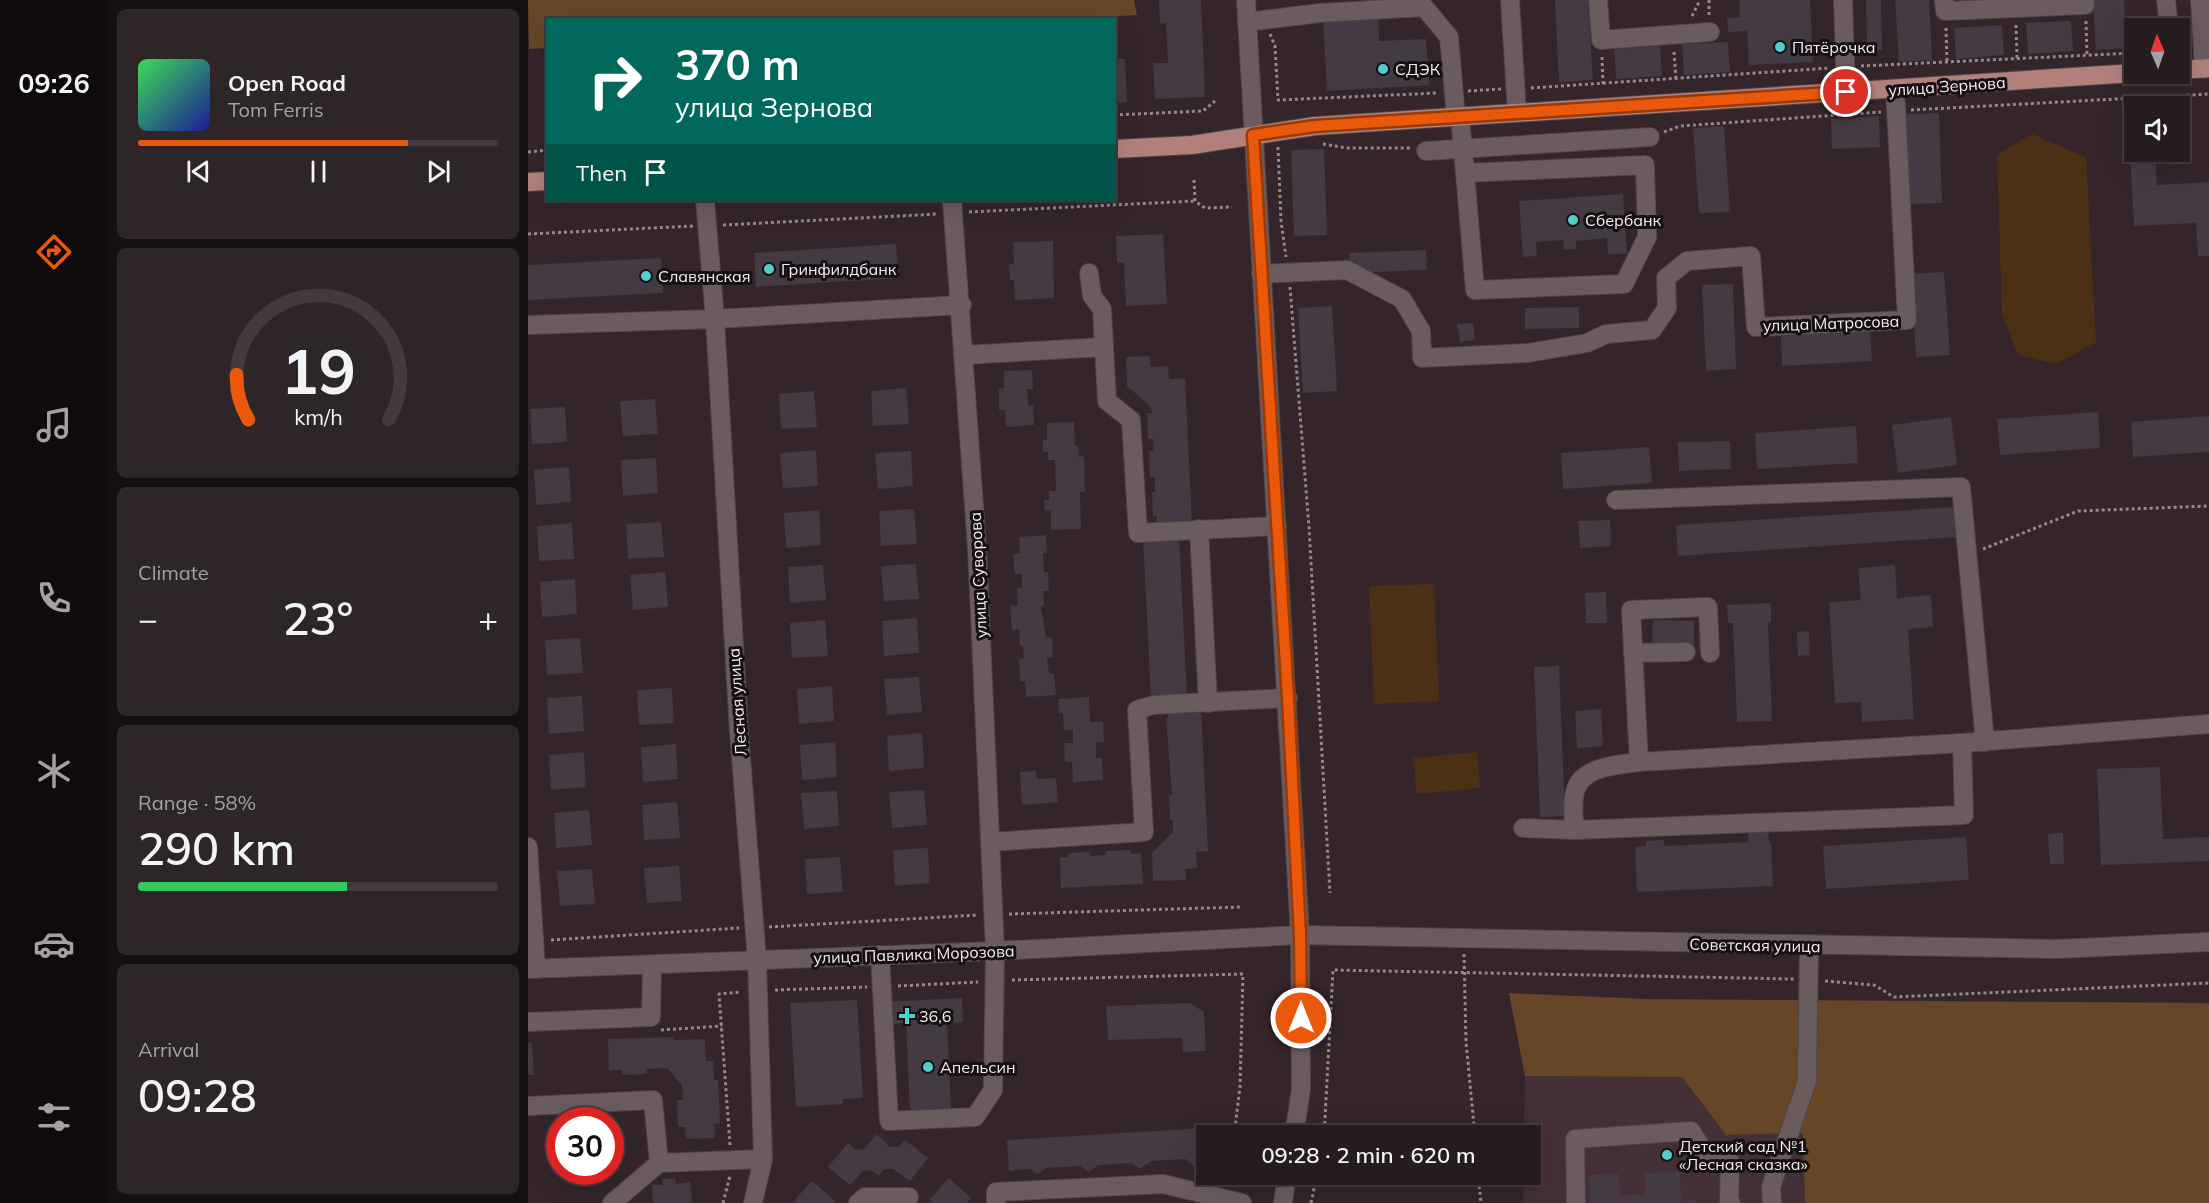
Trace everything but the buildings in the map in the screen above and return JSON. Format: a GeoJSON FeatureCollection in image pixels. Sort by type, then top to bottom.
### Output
{"type":"FeatureCollection","features":[{"type":"Feature","properties":{"kind":"main road"},"geometry":{"type":"LineString","coordinates":[[2190,70],[2206,69]]}},
{"type":"Feature","properties":{"kind":"main road","name":"улица Зернова"},"geometry":{"type":"LineString","coordinates":[[1116,149],[1192,145],[1315,126],[2124,74]]}},
{"type":"Feature","properties":{"kind":"main road"},"geometry":{"type":"LineString","coordinates":[[528,182],[546,181]]}},
{"type":"Feature","properties":{"kind":"street"},"geometry":{"type":"LineString","coordinates":[[1246,0],[1300,935],[1301,1089],[1295,1125]]}},
{"type":"Feature","properties":{"kind":"street"},"geometry":{"type":"LineString","coordinates":[[1510,0],[1517,113]]}},
{"type":"Feature","properties":{"kind":"street"},"geometry":{"type":"LineString","coordinates":[[1598,0],[1601,40],[1710,32]]}},
{"type":"Feature","properties":{"kind":"street"},"geometry":{"type":"LineString","coordinates":[[1843,0],[1846,92]]}},
{"type":"Feature","properties":{"kind":"street"},"geometry":{"type":"LineString","coordinates":[[2166,0],[2168,18]]}},
{"type":"Feature","properties":{"kind":"street"},"geometry":{"type":"LineString","coordinates":[[2200,0],[2206,69]]}},
{"type":"Feature","properties":{"kind":"street"},"geometry":{"type":"LineString","coordinates":[[1945,6],[2015,8],[2085,2]]}},
{"type":"Feature","properties":{"kind":"street"},"geometry":{"type":"LineString","coordinates":[[1247,22],[1266,22],[1320,13],[1424,7],[1449,37],[1454,92],[1463,148],[1465,173],[1475,290],[1624,284],[1647,237],[1645,165],[1465,173]]}},
{"type":"Feature","properties":{"kind":"street","name":"улица Матросова"},"geometry":{"type":"LineString","coordinates":[[1261,274],[1347,270],[1402,299],[1421,331],[1422,358],[1528,353],[1587,343],[1606,334],[1652,330],[1667,308],[1666,278],[1687,261],[1751,256],[1756,327],[1907,320],[1895,89]]}},
{"type":"Feature","properties":{"kind":"street"},"geometry":{"type":"LineString","coordinates":[[1426,151],[1650,137]]}},
{"type":"Feature","properties":{"kind":"street","name":"Лесная улица"},"geometry":{"type":"LineString","coordinates":[[705,201],[715,319],[739,732],[757,960],[763,1160],[753,1203]]}},
{"type":"Feature","properties":{"kind":"street","name":"улица Суворова"},"geometry":{"type":"LineString","coordinates":[[882,987],[889,1121],[975,1117],[993,1090],[995,951],[977,548],[962,305],[953,206]]}},
{"type":"Feature","properties":{"kind":"street"},"geometry":{"type":"LineString","coordinates":[[1089,273],[1092,296],[1102,309],[1107,401],[1131,420],[1138,533],[1277,526]]}},
{"type":"Feature","properties":{"kind":"street"},"geometry":{"type":"LineString","coordinates":[[528,326],[715,319],[962,305]]}},
{"type":"Feature","properties":{"kind":"street"},"geometry":{"type":"LineString","coordinates":[[965,355],[1104,347]]}},
{"type":"Feature","properties":{"kind":"street"},"geometry":{"type":"LineString","coordinates":[[1616,500],[1961,487],[1986,742]]}},
{"type":"Feature","properties":{"kind":"street"},"geometry":{"type":"LineString","coordinates":[[1199,529],[1208,703]]}},
{"type":"Feature","properties":{"kind":"street"},"geometry":{"type":"LineString","coordinates":[[1639,762],[1631,609],[1708,607],[1710,653]]}},
{"type":"Feature","properties":{"kind":"street"},"geometry":{"type":"LineString","coordinates":[[1634,654],[1686,652]]}},
{"type":"Feature","properties":{"kind":"street"},"geometry":{"type":"LineString","coordinates":[[990,842],[1144,831],[1137,710],[1153,705],[1288,698]]}},
{"type":"Feature","properties":{"kind":"street"},"geometry":{"type":"LineString","coordinates":[[1574,830],[1575,791],[1584,778],[1599,768],[1639,762],[1986,742],[2209,724]]}},
{"type":"Feature","properties":{"kind":"street"},"geometry":{"type":"LineString","coordinates":[[1523,828],[1574,830],[1964,815],[1962,743]]}},
{"type":"Feature","properties":{"kind":"street"},"geometry":{"type":"LineString","coordinates":[[528,846],[534,941],[532,969]]}},
{"type":"Feature","properties":{"kind":"street","name":"Советская улица"},"geometry":{"type":"LineString","coordinates":[[1300,935],[1464,940],[2056,949],[2209,942]]}},
{"type":"Feature","properties":{"kind":"street","name":"улица Павлика Морозова"},"geometry":{"type":"LineString","coordinates":[[532,969],[995,951],[1300,935]]}},
{"type":"Feature","properties":{"kind":"street"},"geometry":{"type":"LineString","coordinates":[[1772,1203],[1771,1187],[1807,1081],[1806,980],[1809,946]]}},
{"type":"Feature","properties":{"kind":"street"},"geometry":{"type":"LineString","coordinates":[[880,956],[882,987]]}},
{"type":"Feature","properties":{"kind":"street"},"geometry":{"type":"LineString","coordinates":[[528,1022],[651,1017],[652,964]]}},
{"type":"Feature","properties":{"kind":"street"},"geometry":{"type":"LineString","coordinates":[[528,1106],[653,1100],[658,1163]]}},
{"type":"Feature","properties":{"kind":"street"},"geometry":{"type":"LineString","coordinates":[[1576,1203],[1575,1139],[1691,1131],[1706,1155],[1730,1162],[1729,1202],[1731,1203]]}},
{"type":"Feature","properties":{"kind":"street"},"geometry":{"type":"LineString","coordinates":[[612,1203],[658,1163],[763,1160]]}},
{"type":"Feature","properties":{"kind":"street"},"geometry":{"type":"LineString","coordinates":[[996,1203],[996,1192],[1080,1196],[1162,1184],[1242,1203]]}},
{"type":"Feature","properties":{"kind":"street"},"geometry":{"type":"LineString","coordinates":[[1283,1203],[1285,1185]]}},
{"type":"Feature","properties":{"kind":"street"},"geometry":{"type":"LineString","coordinates":[[858,1203],[865,1197],[909,1197]]}},
{"type":"Feature","properties":{"kind":"path"},"geometry":{"type":"LineString","coordinates":[[2085,2],[2087,55]]}},
{"type":"Feature","properties":{"kind":"path"},"geometry":{"type":"LineString","coordinates":[[1945,6],[1947,62]]}},
{"type":"Feature","properties":{"kind":"path"},"geometry":{"type":"LineString","coordinates":[[2015,8],[2017,59]]}},
{"type":"Feature","properties":{"kind":"path"},"geometry":{"type":"LineString","coordinates":[[1266,22],[1275,46],[1278,100],[1676,80],[1845,67],[2124,53]]}},
{"type":"Feature","properties":{"kind":"path"},"geometry":{"type":"LineString","coordinates":[[1673,35],[1676,80]]}},
{"type":"Feature","properties":{"kind":"path"},"geometry":{"type":"LineString","coordinates":[[1601,40],[1603,84]]}},
{"type":"Feature","properties":{"kind":"path"},"geometry":{"type":"LineString","coordinates":[[1650,137],[1680,126],[1896,111],[2209,94]]}},
{"type":"Feature","properties":{"kind":"path"},"geometry":{"type":"LineString","coordinates":[[1116,115],[1203,111],[1215,101]]}},
{"type":"Feature","properties":{"kind":"path"},"geometry":{"type":"LineString","coordinates":[[1316,144],[1346,148],[1398,146],[1426,151]]}},
{"type":"Feature","properties":{"kind":"path"},"geometry":{"type":"LineString","coordinates":[[1288,146],[1278,147],[1281,221],[1289,272],[1309,527],[1330,893]]}},
{"type":"Feature","properties":{"kind":"path"},"geometry":{"type":"LineString","coordinates":[[528,152],[546,150]]}},
{"type":"Feature","properties":{"kind":"path"},"geometry":{"type":"LineString","coordinates":[[1194,180],[1195,201]]}},
{"type":"Feature","properties":{"kind":"path"},"geometry":{"type":"LineString","coordinates":[[528,234],[707,225],[953,206],[1195,201],[1205,208],[1232,207]]}},
{"type":"Feature","properties":{"kind":"path"},"geometry":{"type":"LineString","coordinates":[[1967,555],[2078,512],[2209,506]]}},
{"type":"Feature","properties":{"kind":"path"},"geometry":{"type":"LineString","coordinates":[[534,941],[993,914],[1240,907]]}},
{"type":"Feature","properties":{"kind":"path"},"geometry":{"type":"LineString","coordinates":[[1464,940],[1463,973],[1474,1125]]}},
{"type":"Feature","properties":{"kind":"path"},"geometry":{"type":"LineString","coordinates":[[1325,1125],[1333,970],[1806,980],[1874,985],[1894,997],[2209,983]]}},
{"type":"Feature","properties":{"kind":"path"},"geometry":{"type":"LineString","coordinates":[[723,1203],[731,1174],[719,994],[994,981],[1243,974],[1240,1087],[1235,1125]]}},
{"type":"Feature","properties":{"kind":"path"},"geometry":{"type":"LineString","coordinates":[[1311,1203],[1315,1185]]}},
{"type":"Feature","properties":{"kind":"path"},"geometry":{"type":"LineString","coordinates":[[1479,1185],[1481,1203]]}},
{"type":"Feature","properties":{"kind":"shaded area"},"geometry":{"type":"Polygon","coordinates":[[[528,0],[1134,0],[1137,15],[1084,18],[546,18],[546,48],[529,49],[528,0]]]}},
{"type":"Feature","properties":{"kind":"shaded area"},"geometry":{"type":"Polygon","coordinates":[[[2032,134],[2086,157],[2096,342],[2056,364],[2018,355],[2002,314],[1997,155],[2032,134]]]}},
{"type":"Feature","properties":{"kind":"shaded area"},"geometry":{"type":"Polygon","coordinates":[[[1434,584],[1439,701],[1374,704],[1369,586],[1434,584]]]}},
{"type":"Feature","properties":{"kind":"shaded area"},"geometry":{"type":"Polygon","coordinates":[[[1477,752],[1480,788],[1417,794],[1413,758],[1477,752]]]}},
{"type":"Feature","properties":{"kind":"shaded area"},"geometry":{"type":"Polygon","coordinates":[[[1509,993],[1647,999],[2209,1003],[2209,1203],[1805,1203],[1803,1133],[1726,1135],[1682,1077],[1525,1076],[1509,993]]]}},
{"type":"Feature","properties":{"kind":"shaded area","name":"Детский сад №1 «Лесная сказка»"},"geometry":{"type":"Polygon","coordinates":[[[1525,1076],[1682,1077],[1726,1135],[1804,1133],[1805,1203],[1523,1203],[1524,1185],[1541,1185],[1541,1125],[1524,1125],[1525,1076]]]}},
{"type":"Feature","properties":{"kind":"place","name":"Пятёрочка"},"geometry":{"type":"Point","coordinates":[1780,47]}},
{"type":"Feature","properties":{"kind":"place","name":"СДЭК"},"geometry":{"type":"Point","coordinates":[1383,69]}},
{"type":"Feature","properties":{"kind":"place","name":"Сбербанк"},"geometry":{"type":"Point","coordinates":[1573,220]}},
{"type":"Feature","properties":{"kind":"place","name":"Гринфилдбанк"},"geometry":{"type":"Point","coordinates":[769,269]}},
{"type":"Feature","properties":{"kind":"place","name":"Славянская"},"geometry":{"type":"Point","coordinates":[646,276]}},
{"type":"Feature","properties":{"kind":"place","name":"36,6"},"geometry":{"type":"Point","coordinates":[907,1016]}},
{"type":"Feature","properties":{"kind":"place","name":"Апельсин"},"geometry":{"type":"Point","coordinates":[928,1067]}},
{"type":"Feature","properties":{"kind":"place","name":"Детский сад №1 «Лесная сказка»"},"geometry":{"type":"Point","coordinates":[1667,1155]}},
{"type":"Feature","properties":{"kind":"route"},"geometry":{"type":"LineString","coordinates":[[1301,1018],[1300,935],[1288,698],[1253,135],[1315,126],[1846,92]]}}]}
